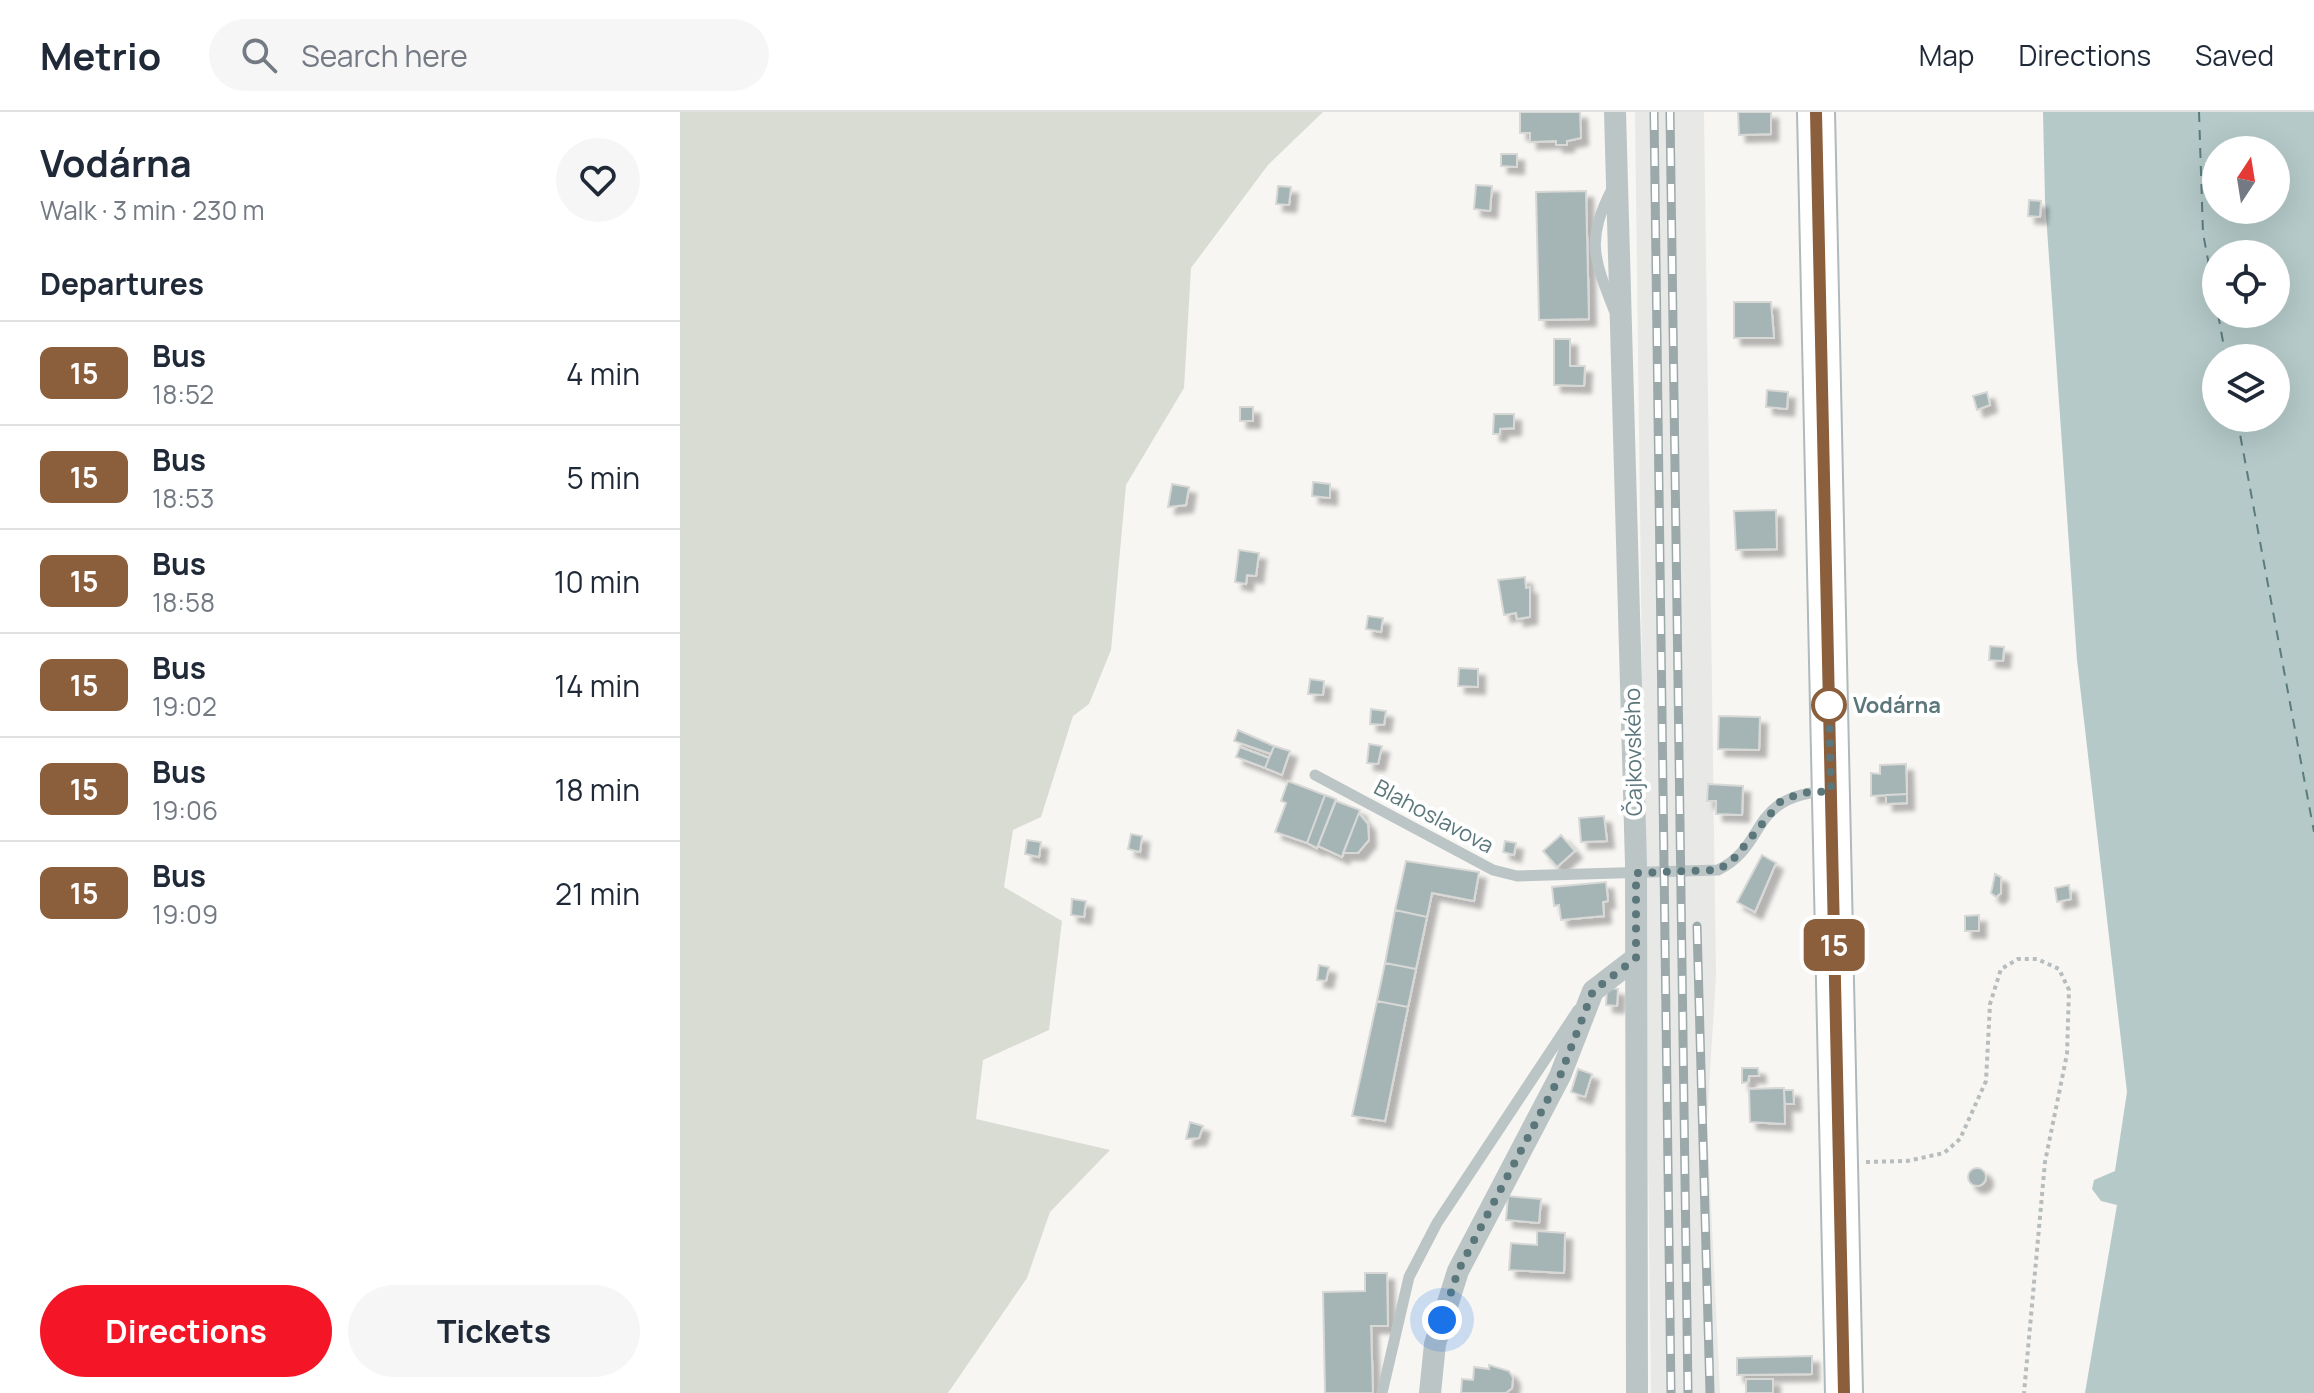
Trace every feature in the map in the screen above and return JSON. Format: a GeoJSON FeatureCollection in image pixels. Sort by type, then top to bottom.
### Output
{"type":"FeatureCollection","features":[{"type":"Feature","properties":{"kind":"main road"},"geometry":{"type":"LineString","coordinates":[[1816,112],[1844,1393]]}},
{"type":"Feature","properties":{"kind":"street","name":"Čajkovského"},"geometry":{"type":"LineString","coordinates":[[1615,112],[1636,873],[1637,1393]]}},
{"type":"Feature","properties":{"kind":"street"},"geometry":{"type":"LineString","coordinates":[[1430,1393],[1435,1344],[1458,1271],[1560,1076],[1593,991],[1636,958]]}},
{"type":"Feature","properties":{"kind":"lane","name":"Blahoslavova"},"geometry":{"type":"LineString","coordinates":[[1315,775],[1493,870],[1517,876],[1718,870],[1732,861],[1781,801],[1801,793],[1831,791]]}},
{"type":"Feature","properties":{"kind":"lane"},"geometry":{"type":"LineString","coordinates":[[1382,1393],[1409,1277],[1430,1237],[1559,1035],[1593,991]]}},
{"type":"Feature","properties":{"kind":"path"},"geometry":{"type":"LineString","coordinates":[[1839,1162],[1907,1161],[1944,1153],[1960,1139],[1986,1081],[1990,1004],[2001,969],[2018,959],[2037,959],[2059,969],[2069,990],[2067,1054],[2045,1162],[2024,1393]]}},
{"type":"Feature","properties":{"kind":"shaded area"},"geometry":{"type":"Polygon","coordinates":[[[680,112],[1323,112],[1268,165],[1191,268],[1184,388],[1126,485],[1111,650],[1089,704],[1073,716],[1041,817],[1013,830],[1004,887],[1062,921],[1049,1030],[983,1060],[976,1119],[1110,1150],[1050,1212],[1027,1278],[948,1393],[680,1393],[680,112]]]}},
{"type":"Feature","properties":{"kind":"shaded area"},"geometry":{"type":"Polygon","coordinates":[[[1635,112],[1704,112],[1716,975],[1707,1122],[1720,1393],[1651,1393],[1635,112]]]}},
{"type":"Feature","properties":{"kind":"shaded area"},"geometry":{"type":"Polygon","coordinates":[[[2043,112],[2314,112],[2314,1393],[2085,1393],[2117,1205],[2101,1201],[2092,1189],[2094,1180],[2115,1171],[2127,1092],[2077,660],[2045,200],[2043,112]]]}},
{"type":"Feature","properties":{"kind":"building"},"geometry":{"type":"Polygon","coordinates":[[[1520,112],[1580,112],[1581,138],[1567,141],[1567,145],[1556,145],[1556,141],[1530,142],[1530,133],[1520,133],[1520,112]]]}},
{"type":"Feature","properties":{"kind":"building"},"geometry":{"type":"Polygon","coordinates":[[[1738,112],[1771,112],[1771,134],[1739,135],[1738,112]]]}},
{"type":"Feature","properties":{"kind":"building"},"geometry":{"type":"Polygon","coordinates":[[[1501,154],[1517,154],[1517,167],[1501,166],[1501,154]]]}},
{"type":"Feature","properties":{"kind":"building"},"geometry":{"type":"Polygon","coordinates":[[[1476,185],[1492,186],[1490,211],[1474,209],[1476,185]]]}},
{"type":"Feature","properties":{"kind":"building"},"geometry":{"type":"Polygon","coordinates":[[[1278,186],[1291,187],[1289,205],[1276,204],[1278,186]]]}},
{"type":"Feature","properties":{"kind":"building"},"geometry":{"type":"Polygon","coordinates":[[[1586,191],[1589,319],[1539,320],[1536,192],[1586,191]]]}},
{"type":"Feature","properties":{"kind":"building"},"geometry":{"type":"Polygon","coordinates":[[[2029,200],[2041,201],[2040,217],[2028,216],[2029,200]]]}},
{"type":"Feature","properties":{"kind":"building"},"geometry":{"type":"Polygon","coordinates":[[[1734,302],[1771,302],[1774,338],[1734,338],[1734,302]]]}},
{"type":"Feature","properties":{"kind":"building"},"geometry":{"type":"Polygon","coordinates":[[[1554,339],[1570,339],[1570,366],[1585,366],[1584,386],[1554,385],[1554,339]]]}},
{"type":"Feature","properties":{"kind":"building"},"geometry":{"type":"Polygon","coordinates":[[[1767,390],[1788,392],[1787,409],[1766,407],[1767,390]]]}},
{"type":"Feature","properties":{"kind":"building"},"geometry":{"type":"Polygon","coordinates":[[[1987,392],[1990,405],[1977,410],[1973,396],[1987,392]]]}},
{"type":"Feature","properties":{"kind":"building"},"geometry":{"type":"Polygon","coordinates":[[[1240,407],[1253,407],[1253,421],[1240,421],[1240,407]]]}},
{"type":"Feature","properties":{"kind":"building"},"geometry":{"type":"Polygon","coordinates":[[[1494,414],[1514,414],[1514,428],[1500,429],[1500,434],[1493,434],[1494,414]]]}},
{"type":"Feature","properties":{"kind":"building"},"geometry":{"type":"Polygon","coordinates":[[[1313,482],[1330,484],[1330,498],[1312,496],[1313,482]]]}},
{"type":"Feature","properties":{"kind":"building"},"geometry":{"type":"Polygon","coordinates":[[[1172,484],[1189,487],[1186,505],[1168,507],[1172,484]]]}},
{"type":"Feature","properties":{"kind":"building"},"geometry":{"type":"Polygon","coordinates":[[[1776,510],[1777,549],[1736,550],[1734,511],[1776,510]]]}},
{"type":"Feature","properties":{"kind":"building"},"geometry":{"type":"Polygon","coordinates":[[[1239,550],[1259,553],[1256,576],[1247,575],[1246,584],[1235,582],[1239,550]]]}},
{"type":"Feature","properties":{"kind":"building"},"geometry":{"type":"Polygon","coordinates":[[[1525,577],[1526,588],[1530,587],[1530,617],[1517,619],[1516,613],[1504,615],[1498,580],[1525,577]]]}},
{"type":"Feature","properties":{"kind":"building"},"geometry":{"type":"Polygon","coordinates":[[[1368,616],[1383,618],[1381,632],[1366,629],[1368,616]]]}},
{"type":"Feature","properties":{"kind":"building"},"geometry":{"type":"Polygon","coordinates":[[[1990,646],[2004,647],[2003,661],[1989,660],[1990,646]]]}},
{"type":"Feature","properties":{"kind":"building"},"geometry":{"type":"Polygon","coordinates":[[[1459,668],[1478,669],[1478,687],[1458,686],[1459,668]]]}},
{"type":"Feature","properties":{"kind":"building"},"geometry":{"type":"Polygon","coordinates":[[[1310,679],[1324,681],[1323,695],[1308,694],[1310,679]]]}},
{"type":"Feature","properties":{"kind":"building"},"geometry":{"type":"Polygon","coordinates":[[[1371,709],[1386,711],[1384,725],[1370,724],[1371,709]]]}},
{"type":"Feature","properties":{"kind":"building"},"geometry":{"type":"Polygon","coordinates":[[[1719,716],[1760,717],[1759,750],[1718,749],[1719,716]]]}},
{"type":"Feature","properties":{"kind":"building"},"geometry":{"type":"Polygon","coordinates":[[[1238,730],[1274,746],[1271,754],[1234,741],[1238,730]]]}},
{"type":"Feature","properties":{"kind":"building"},"geometry":{"type":"Polygon","coordinates":[[[1369,744],[1382,746],[1378,764],[1367,763],[1369,744]]]}},
{"type":"Feature","properties":{"kind":"building"},"geometry":{"type":"Polygon","coordinates":[[[1274,746],[1290,751],[1282,775],[1265,768],[1274,746]]]}},
{"type":"Feature","properties":{"kind":"building"},"geometry":{"type":"Polygon","coordinates":[[[1240,747],[1269,758],[1265,768],[1236,757],[1240,747]]]}},
{"type":"Feature","properties":{"kind":"building"},"geometry":{"type":"Polygon","coordinates":[[[1906,764],[1907,794],[1871,796],[1871,773],[1880,774],[1880,765],[1906,764]]]}},
{"type":"Feature","properties":{"kind":"building"},"geometry":{"type":"Polygon","coordinates":[[[1288,781],[1325,795],[1307,843],[1275,832],[1286,803],[1281,801],[1288,781]]]}},
{"type":"Feature","properties":{"kind":"building"},"geometry":{"type":"Polygon","coordinates":[[[1708,784],[1743,786],[1742,815],[1716,814],[1716,801],[1707,801],[1708,784]]]}},
{"type":"Feature","properties":{"kind":"building"},"geometry":{"type":"Polygon","coordinates":[[[1907,794],[1907,803],[1886,804],[1886,795],[1907,794]]]}},
{"type":"Feature","properties":{"kind":"building"},"geometry":{"type":"Polygon","coordinates":[[[1325,795],[1336,799],[1317,848],[1307,843],[1325,795]]]}},
{"type":"Feature","properties":{"kind":"building"},"geometry":{"type":"Polygon","coordinates":[[[1336,801],[1360,810],[1342,857],[1318,846],[1336,801]]]}},
{"type":"Feature","properties":{"kind":"building"},"geometry":{"type":"Polygon","coordinates":[[[1359,813],[1368,824],[1369,840],[1358,853],[1343,853],[1359,813]]]}},
{"type":"Feature","properties":{"kind":"building"},"geometry":{"type":"Polygon","coordinates":[[[1604,816],[1607,841],[1581,842],[1579,818],[1604,816]]]}},
{"type":"Feature","properties":{"kind":"building"},"geometry":{"type":"Polygon","coordinates":[[[1131,834],[1142,836],[1140,852],[1128,849],[1131,834]]]}},
{"type":"Feature","properties":{"kind":"building"},"geometry":{"type":"Polygon","coordinates":[[[1561,835],[1575,851],[1557,867],[1543,851],[1561,835]]]}},
{"type":"Feature","properties":{"kind":"building"},"geometry":{"type":"Polygon","coordinates":[[[1027,840],[1041,842],[1039,857],[1025,854],[1027,840]]]}},
{"type":"Feature","properties":{"kind":"building"},"geometry":{"type":"Polygon","coordinates":[[[1505,841],[1516,843],[1514,855],[1503,852],[1505,841]]]}},
{"type":"Feature","properties":{"kind":"building"},"geometry":{"type":"Polygon","coordinates":[[[1762,855],[1776,863],[1755,912],[1737,902],[1762,855]]]}},
{"type":"Feature","properties":{"kind":"building"},"geometry":{"type":"Polygon","coordinates":[[[1406,861],[1479,872],[1474,901],[1432,893],[1427,917],[1395,910],[1406,861]]]}},
{"type":"Feature","properties":{"kind":"building"},"geometry":{"type":"Polygon","coordinates":[[[1995,874],[2001,877],[2001,893],[1996,897],[1991,893],[1995,874]]]}},
{"type":"Feature","properties":{"kind":"building"},"geometry":{"type":"Polygon","coordinates":[[[1606,882],[1608,901],[1603,902],[1604,916],[1561,920],[1559,905],[1554,906],[1552,887],[1606,882]]]}},
{"type":"Feature","properties":{"kind":"building"},"geometry":{"type":"Polygon","coordinates":[[[2069,885],[2071,899],[2057,902],[2055,888],[2069,885]]]}},
{"type":"Feature","properties":{"kind":"building"},"geometry":{"type":"Polygon","coordinates":[[[1072,899],[1086,901],[1084,917],[1071,915],[1072,899]]]}},
{"type":"Feature","properties":{"kind":"building"},"geometry":{"type":"Polygon","coordinates":[[[1395,910],[1427,917],[1416,969],[1385,963],[1395,910]]]}},
{"type":"Feature","properties":{"kind":"building"},"geometry":{"type":"Polygon","coordinates":[[[1979,915],[1979,931],[1965,931],[1965,916],[1979,915]]]}},
{"type":"Feature","properties":{"kind":"building"},"geometry":{"type":"Polygon","coordinates":[[[1385,963],[1416,969],[1408,1007],[1377,1001],[1385,963]]]}},
{"type":"Feature","properties":{"kind":"building"},"geometry":{"type":"Polygon","coordinates":[[[1319,965],[1329,967],[1326,981],[1317,980],[1319,965]]]}},
{"type":"Feature","properties":{"kind":"building"},"geometry":{"type":"Polygon","coordinates":[[[1607,988],[1618,989],[1617,1006],[1606,1005],[1607,988]]]}},
{"type":"Feature","properties":{"kind":"building"},"geometry":{"type":"Polygon","coordinates":[[[1377,1001],[1408,1007],[1385,1121],[1352,1116],[1377,1001]]]}},
{"type":"Feature","properties":{"kind":"building"},"geometry":{"type":"Polygon","coordinates":[[[1742,1068],[1758,1068],[1759,1076],[1749,1076],[1748,1082],[1742,1083],[1742,1068]]]}},
{"type":"Feature","properties":{"kind":"building"},"geometry":{"type":"Polygon","coordinates":[[[1578,1069],[1592,1074],[1585,1097],[1571,1092],[1578,1069]]]}},
{"type":"Feature","properties":{"kind":"building"},"geometry":{"type":"Polygon","coordinates":[[[1784,1088],[1785,1124],[1750,1122],[1749,1089],[1784,1088]]]}},
{"type":"Feature","properties":{"kind":"building"},"geometry":{"type":"Polygon","coordinates":[[[1784,1090],[1793,1090],[1794,1104],[1785,1104],[1784,1090]]]}},
{"type":"Feature","properties":{"kind":"building"},"geometry":{"type":"Polygon","coordinates":[[[1190,1122],[1203,1126],[1199,1138],[1186,1139],[1190,1122]]]}},
{"type":"Feature","properties":{"kind":"building"},"geometry":{"type":"Polygon","coordinates":[[[1977,1168],[1986,1177],[1977,1186],[1968,1177],[1977,1168]]]}},
{"type":"Feature","properties":{"kind":"building"},"geometry":{"type":"Polygon","coordinates":[[[1508,1196],[1541,1199],[1539,1223],[1506,1220],[1508,1196]]]}},
{"type":"Feature","properties":{"kind":"building"},"geometry":{"type":"Polygon","coordinates":[[[1537,1231],[1565,1233],[1564,1273],[1509,1270],[1511,1243],[1537,1245],[1537,1231]]]}},
{"type":"Feature","properties":{"kind":"building"},"geometry":{"type":"Polygon","coordinates":[[[1365,1273],[1387,1273],[1388,1326],[1371,1326],[1373,1393],[1325,1393],[1323,1292],[1365,1291],[1365,1273]]]}},
{"type":"Feature","properties":{"kind":"building"},"geometry":{"type":"Polygon","coordinates":[[[1812,1356],[1812,1374],[1737,1375],[1737,1358],[1812,1356]]]}},
{"type":"Feature","properties":{"kind":"building"},"geometry":{"type":"Polygon","coordinates":[[[1489,1365],[1509,1371],[1513,1378],[1512,1388],[1506,1393],[1461,1393],[1462,1379],[1473,1380],[1474,1367],[1489,1369],[1489,1365]]]}},
{"type":"Feature","properties":{"kind":"building"},"geometry":{"type":"Polygon","coordinates":[[[1746,1379],[1773,1379],[1773,1393],[1746,1393],[1746,1379]]]}},
{"type":"Feature","properties":{"kind":"ferry route"},"geometry":{"type":"LineString","coordinates":[[2199,112],[2204,240]]}},
{"type":"Feature","properties":{"kind":"ferry route"},"geometry":{"type":"LineString","coordinates":[[2221,328],[2223,344]]}},
{"type":"Feature","properties":{"kind":"ferry route"},"geometry":{"type":"LineString","coordinates":[[2240,432],[2314,832]]}},
{"type":"Feature","properties":{"kind":"railway"},"geometry":{"type":"LineString","coordinates":[[1654,112],[1671,1393]]}},
{"type":"Feature","properties":{"kind":"railway"},"geometry":{"type":"LineString","coordinates":[[1670,112],[1688,1393]]}},
{"type":"Feature","properties":{"kind":"railway"},"geometry":{"type":"LineString","coordinates":[[1697,926],[1710,1393]]}},
{"type":"Feature","properties":{"kind":"bus line","name":"15"},"geometry":{"type":"LineString","coordinates":[[1816,112],[1844,1393]]}},
{"type":"Feature","properties":{"kind":"place","name":"Vodárna"},"geometry":{"type":"Point","coordinates":[1829,705]}},
{"type":"Feature","properties":{"kind":"route"},"geometry":{"type":"LineString","coordinates":[[1442,1320],[1458,1271],[1560,1076],[1593,991],[1636,958],[1636,873],[1718,870],[1732,861],[1781,801],[1791,795],[1831,791],[1829,699],[1829,705]]}}]}
